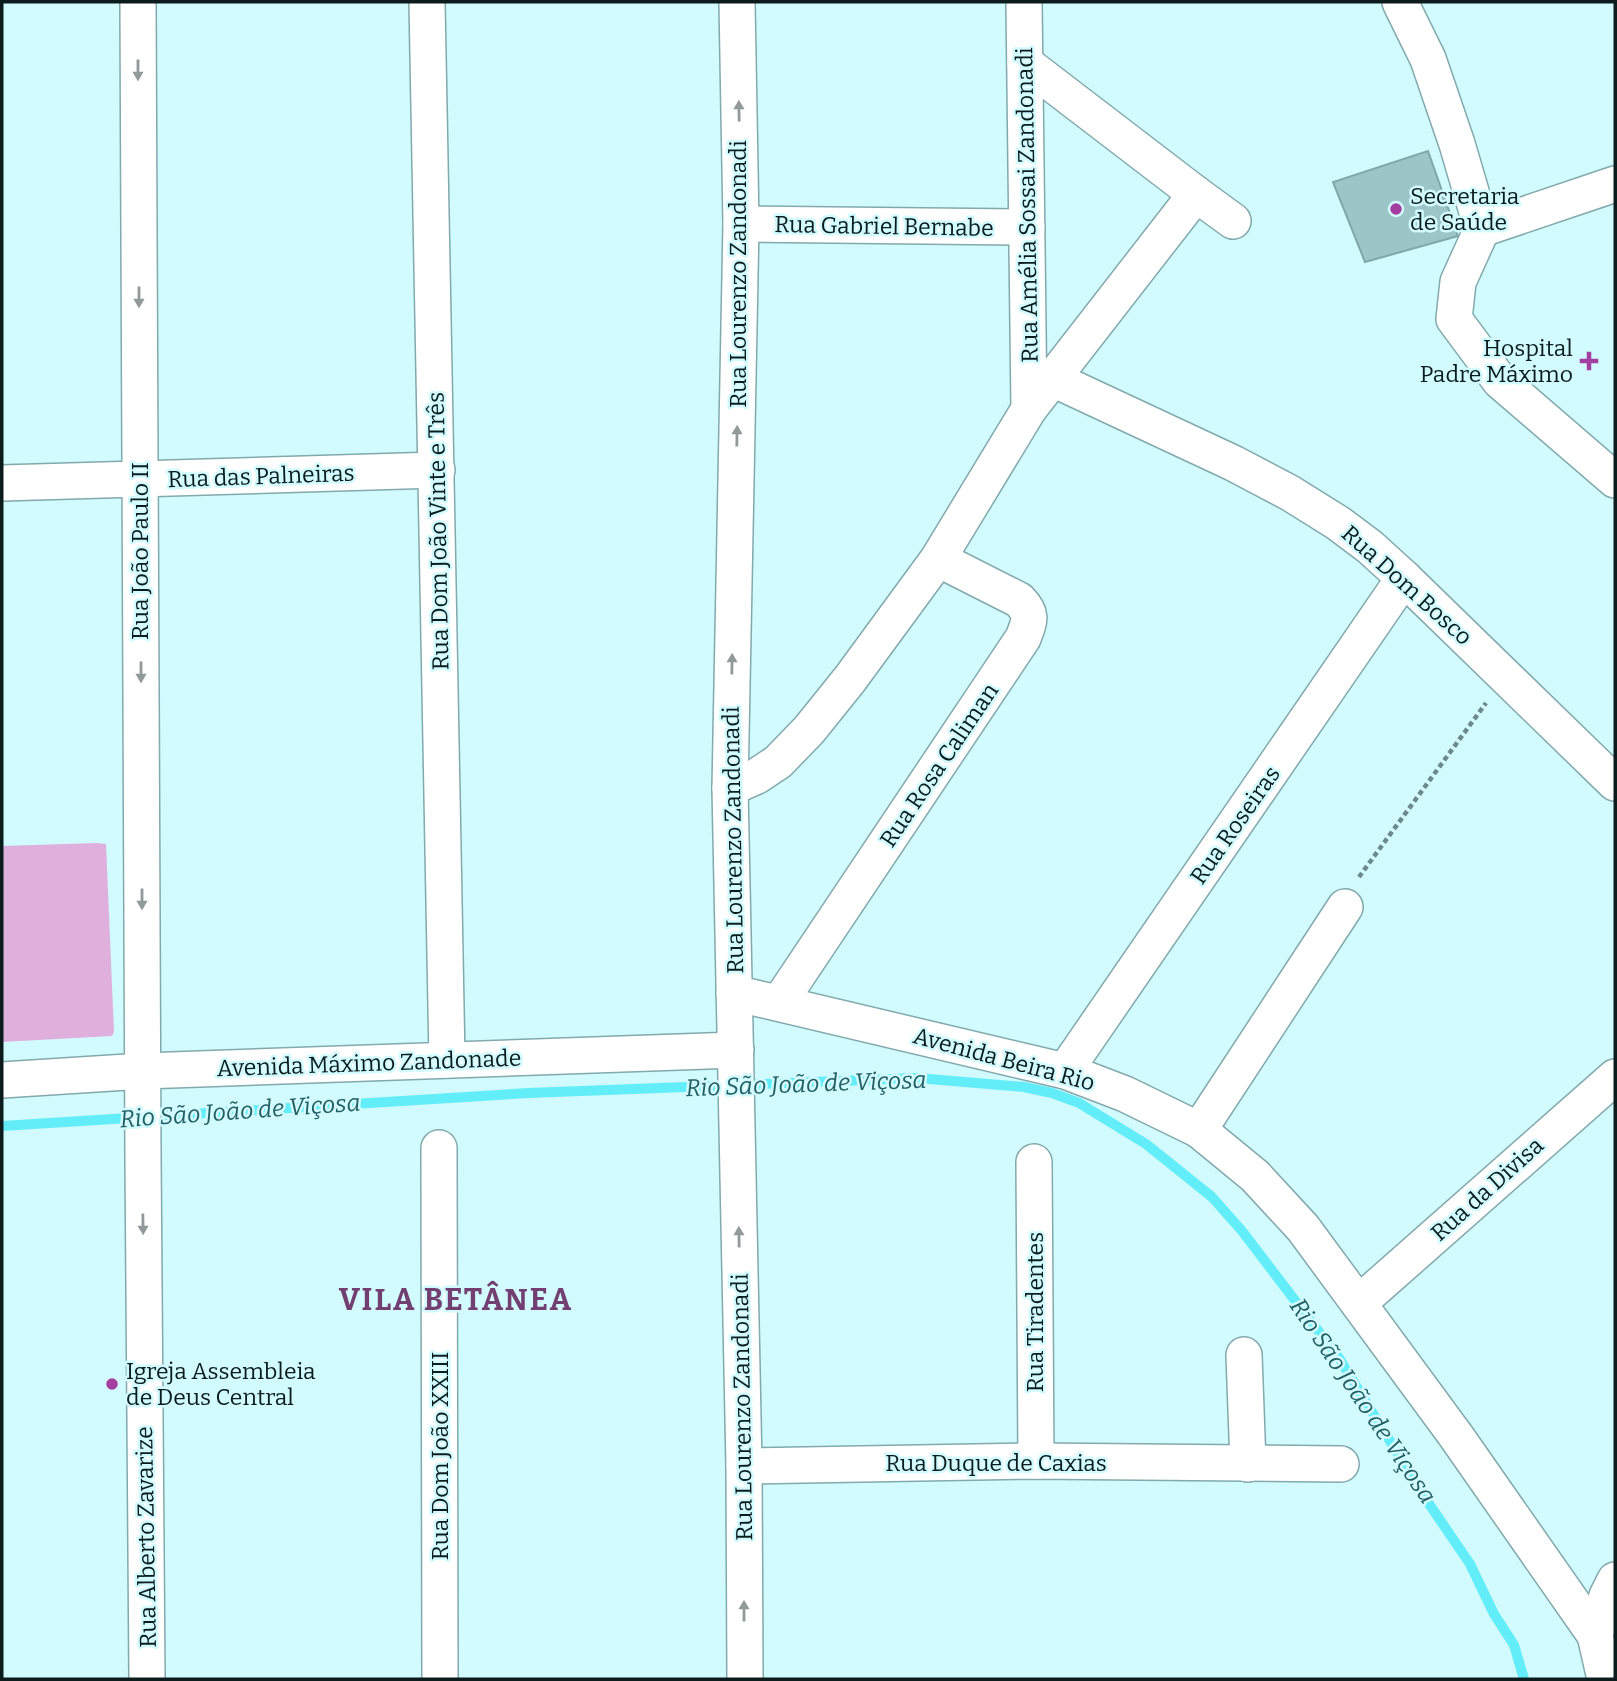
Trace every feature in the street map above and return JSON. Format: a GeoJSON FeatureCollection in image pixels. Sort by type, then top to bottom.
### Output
{"type":"FeatureCollection","features":[{"type":"Feature","properties":{"kind":"street","name":"Rua João Paulo II"},"geometry":{"type":"LineString","coordinates":[[138,2],[143,1086]]}},
{"type":"Feature","properties":{"kind":"street","name":"Rua Dom João Vinte e Três"},"geometry":{"type":"LineString","coordinates":[[427,2],[447,1060]]}},
{"type":"Feature","properties":{"kind":"street","name":"Rua Lourenzo Zandonadi"},"geometry":{"type":"LineString","coordinates":[[737,2],[741,224],[730,788],[744,1466],[745,1679]]}},
{"type":"Feature","properties":{"kind":"street","name":"Rua Amélia Sossai Zandonadi"},"geometry":{"type":"LineString","coordinates":[[1024,2],[1029,409]]}},
{"type":"Feature","properties":{"kind":"street"},"geometry":{"type":"LineString","coordinates":[[1400,2],[1428,59],[1482,229],[1458,282],[1454,319],[1500,381],[1615,480]]}},
{"type":"Feature","properties":{"kind":"street"},"geometry":{"type":"LineString","coordinates":[[1025,63],[1233,221]]}},
{"type":"Feature","properties":{"kind":"street"},"geometry":{"type":"LineString","coordinates":[[1482,229],[1615,184]]}},
{"type":"Feature","properties":{"kind":"street"},"geometry":{"type":"LineString","coordinates":[[730,788],[757,776],[778,762],[809,730],[850,679],[938,559],[1029,409],[1196,194]]}},
{"type":"Feature","properties":{"kind":"street","name":"Rua Gabriel Bernabe"},"geometry":{"type":"LineString","coordinates":[[741,224],[1027,227]]}},
{"type":"Feature","properties":{"kind":"street","name":"Rua Dom Bosco"},"geometry":{"type":"LineString","coordinates":[[1052,379],[1233,463],[1290,493],[1338,523],[1405,578],[1615,783]]}},
{"type":"Feature","properties":{"kind":"street","name":"Rua das Palneiras"},"geometry":{"type":"LineString","coordinates":[[2,483],[437,470]]}},
{"type":"Feature","properties":{"kind":"street","name":"Rua Rosa Caliman"},"geometry":{"type":"LineString","coordinates":[[779,1003],[1023,638],[1029,620],[1027,609],[1018,600],[938,559]]}},
{"type":"Feature","properties":{"kind":"street","name":"Rua Roseiras"},"geometry":{"type":"LineString","coordinates":[[1065,1071],[1405,578]]}},
{"type":"Feature","properties":{"kind":"street"},"geometry":{"type":"LineString","coordinates":[[1199,1130],[1351,894]]}},
{"type":"Feature","properties":{"kind":"street","name":"Avenida Beira Rio"},"geometry":{"type":"LineString","coordinates":[[734,993],[1065,1071],[1125,1094],[1199,1130],[1255,1176],[1303,1228],[1360,1302],[1595,1634]]}},
{"type":"Feature","properties":{"kind":"street","name":"Avenida Máximo Zandonade"},"geometry":{"type":"LineString","coordinates":[[2,1080],[143,1086],[447,1060],[736,1062]]}},
{"type":"Feature","properties":{"kind":"street","name":"Rua da Divisa"},"geometry":{"type":"LineString","coordinates":[[1360,1302],[1615,1077]]}},
{"type":"Feature","properties":{"kind":"street","name":"Rua Alberto Zavarize"},"geometry":{"type":"LineString","coordinates":[[143,1086],[147,1679]]}},
{"type":"Feature","properties":{"kind":"street","name":"Rua Dom João XXIII"},"geometry":{"type":"LineString","coordinates":[[439,1148],[440,1679]]}},
{"type":"Feature","properties":{"kind":"street","name":"Rua Tiradentes"},"geometry":{"type":"LineString","coordinates":[[1034,1163],[1036,1461]]}},
{"type":"Feature","properties":{"kind":"street"},"geometry":{"type":"LineString","coordinates":[[1244,1355],[1248,1464]]}},
{"type":"Feature","properties":{"kind":"street","name":"Rua Duque de Caxias"},"geometry":{"type":"LineString","coordinates":[[744,1466],[1036,1461],[1341,1464]]}},
{"type":"Feature","properties":{"kind":"street"},"geometry":{"type":"LineString","coordinates":[[1605,1679],[1595,1634],[1615,1580]]}},
{"type":"Feature","properties":{"kind":"path"},"geometry":{"type":"LineString","coordinates":[[1351,894],[1505,676]]}},
{"type":"Feature","properties":{"kind":"shaded area"},"geometry":{"type":"Polygon","coordinates":[[[106,844],[114,1032],[112,1036],[2,1042],[2,846],[106,844]]]}},
{"type":"Feature","properties":{"kind":"building","name":"Secretaria de Saúde"},"geometry":{"type":"Polygon","coordinates":[[[1428,151],[1458,236],[1365,262],[1333,182],[1428,151]]]}},
{"type":"Feature","properties":{"kind":"waterway","name":"Rio São João de Viçosa"},"geometry":{"type":"LineString","coordinates":[[2,1126],[529,1093],[917,1078],[1024,1087],[1052,1093],[1079,1103],[1146,1144],[1212,1197],[1242,1231],[1339,1358],[1423,1495],[1470,1564],[1494,1614],[1514,1645],[1524,1679]]}},
{"type":"Feature","properties":{"kind":"place","name":"Secretaria de Saúde"},"geometry":{"type":"Point","coordinates":[1396,209]}},
{"type":"Feature","properties":{"kind":"place","name":"Hospital Padre Máximo"},"geometry":{"type":"Point","coordinates":[1589,361]}},
{"type":"Feature","properties":{"kind":"place","name":"Igreja Assembleia de Deus Central"},"geometry":{"type":"Point","coordinates":[112,1384]}},
{"type":"Feature","properties":{"kind":"district","name":"VILA BETÂNEA"},"geometry":{"type":"Point","coordinates":[456,1300]}}]}
